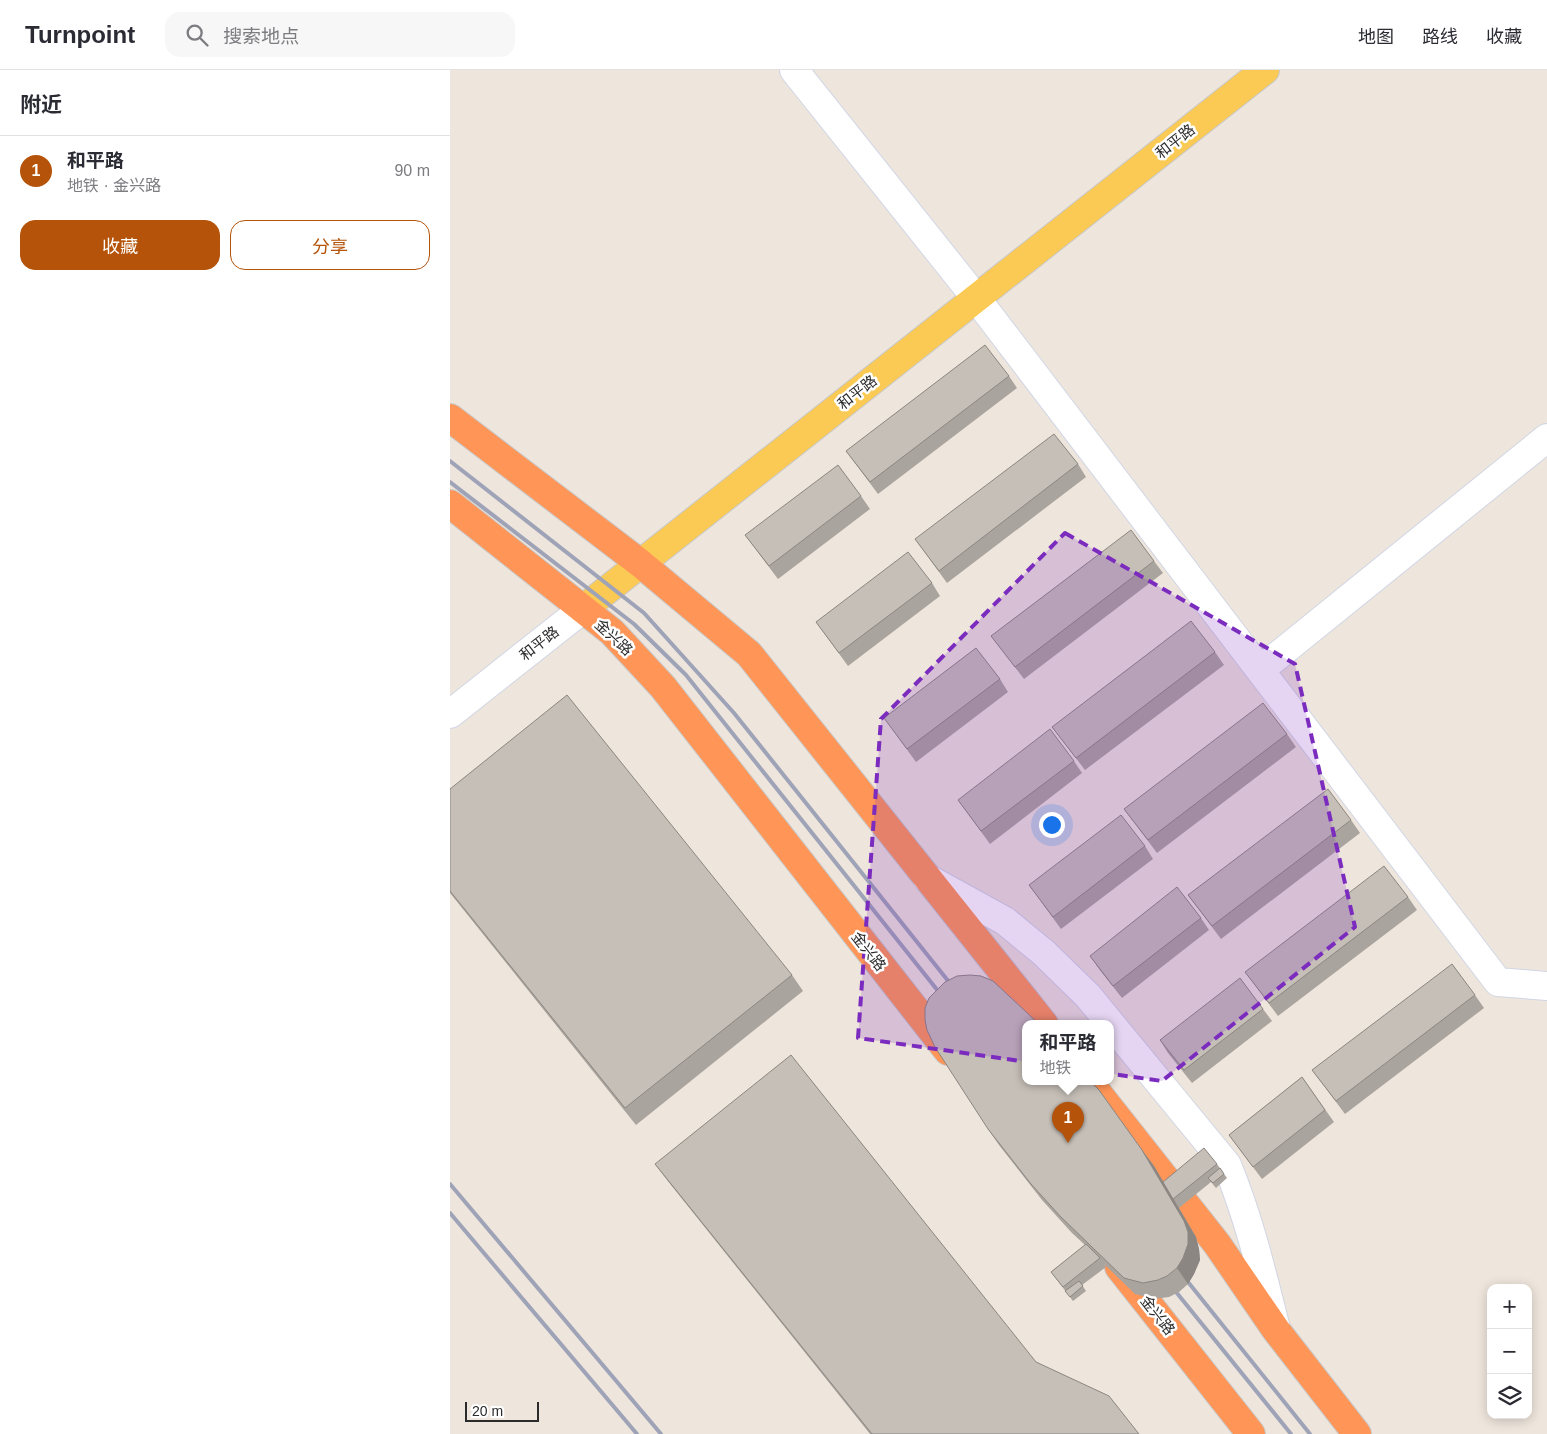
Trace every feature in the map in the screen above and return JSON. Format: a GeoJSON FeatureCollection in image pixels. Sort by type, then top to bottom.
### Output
{"type":"FeatureCollection","features":[{"type":"Feature","properties":{"kind":"highway"},"geometry":{"type":"LineString","coordinates":[[450,418],[640,563],[749,654],[1041,1020]]}},
{"type":"Feature","properties":{"kind":"highway","name":"金兴路"},"geometry":{"type":"LineString","coordinates":[[450,504],[612,632],[662,687],[964,1071]]}},
{"type":"Feature","properties":{"kind":"highway"},"geometry":{"type":"LineString","coordinates":[[1091,1085],[1217,1244],[1276,1330],[1357,1434]]}},
{"type":"Feature","properties":{"kind":"highway","name":"金兴路"},"geometry":{"type":"LineString","coordinates":[[1105,1249],[1251,1434]]}},
{"type":"Feature","properties":{"kind":"main road","name":"和平路"},"geometry":{"type":"LineString","coordinates":[[582,609],[1265,70]]}},
{"type":"Feature","properties":{"kind":"street"},"geometry":{"type":"LineString","coordinates":[[794,70],[976,298],[1498,982],[1547,986]]}},
{"type":"Feature","properties":{"kind":"street"},"geometry":{"type":"LineString","coordinates":[[1260,670],[1547,438]]}},
{"type":"Feature","properties":{"kind":"street","name":"和平路"},"geometry":{"type":"LineString","coordinates":[[450,714],[582,609]]}},
{"type":"Feature","properties":{"kind":"street"},"geometry":{"type":"LineString","coordinates":[[927,878],[1005,920],[1044,953],[1088,996],[1108,1020]]}},
{"type":"Feature","properties":{"kind":"street"},"geometry":{"type":"LineString","coordinates":[[1114,1028],[1227,1165],[1253,1235],[1276,1330]]}},
{"type":"Feature","properties":{"kind":"highlighted area"},"geometry":{"type":"Polygon","coordinates":[[[1065,533],[1295,664],[1355,927],[1162,1081],[858,1038],[881,719],[1065,533]]]}},
{"type":"Feature","properties":{"kind":"building"},"geometry":{"type":"Polygon","coordinates":[[[985,345],[1009,376],[870,482],[846,451],[985,345]]]}},
{"type":"Feature","properties":{"kind":"building"},"geometry":{"type":"Polygon","coordinates":[[[1054,434],[1078,464],[939,571],[915,539],[1054,434]]]}},
{"type":"Feature","properties":{"kind":"building"},"geometry":{"type":"Polygon","coordinates":[[[838,465],[861,496],[769,566],[745,535],[838,465]]]}},
{"type":"Feature","properties":{"kind":"building"},"geometry":{"type":"Polygon","coordinates":[[[1131,530],[1154,561],[1015,667],[991,636],[1131,530]]]}},
{"type":"Feature","properties":{"kind":"building"},"geometry":{"type":"Polygon","coordinates":[[[908,552],[932,583],[839,653],[816,622],[908,552]]]}},
{"type":"Feature","properties":{"kind":"building"},"geometry":{"type":"Polygon","coordinates":[[[1191,621],[1215,652],[1076,758],[1052,727],[1191,621]]]}},
{"type":"Feature","properties":{"kind":"building"},"geometry":{"type":"Polygon","coordinates":[[[976,648],[1000,679],[907,749],[884,718],[976,648]]]}},
{"type":"Feature","properties":{"kind":"building"},"geometry":{"type":"Polygon","coordinates":[[[567,695],[792,975],[625,1108],[450,891],[450,789],[567,695]]]}},
{"type":"Feature","properties":{"kind":"building"},"geometry":{"type":"Polygon","coordinates":[[[1263,703],[1287,734],[1148,840],[1124,809],[1263,703]]]}},
{"type":"Feature","properties":{"kind":"building"},"geometry":{"type":"Polygon","coordinates":[[[1050,729],[1074,761],[981,831],[958,800],[1050,729]]]}},
{"type":"Feature","properties":{"kind":"building"},"geometry":{"type":"Polygon","coordinates":[[[1328,789],[1351,820],[1212,926],[1188,895],[1328,789]]]}},
{"type":"Feature","properties":{"kind":"building"},"geometry":{"type":"Polygon","coordinates":[[[1121,815],[1145,846],[1053,917],[1029,885],[1121,815]]]}},
{"type":"Feature","properties":{"kind":"building"},"geometry":{"type":"Polygon","coordinates":[[[1384,866],[1408,897],[1269,1003],[1245,972],[1384,866]]]}},
{"type":"Feature","properties":{"kind":"building"},"geometry":{"type":"Polygon","coordinates":[[[1177,887],[1201,918],[1113,986],[1090,956],[1177,887]]]}},
{"type":"Feature","properties":{"kind":"building"},"geometry":{"type":"Polygon","coordinates":[[[1452,964],[1475,995],[1336,1101],[1312,1070],[1452,964]]]}},
{"type":"Feature","properties":{"kind":"building"},"geometry":{"type":"Polygon","coordinates":[[[957,976],[981,976],[993,981],[1035,1020],[1022,1020],[1022,1085],[1094,1085],[1142,1150],[1184,1221],[1188,1232],[1188,1244],[1183,1258],[1177,1268],[1167,1276],[1143,1283],[1124,1278],[1060,1216],[1031,1184],[988,1129],[935,1047],[927,1030],[925,1008],[929,998],[945,982],[957,976]]]}},
{"type":"Feature","properties":{"kind":"building"},"geometry":{"type":"Polygon","coordinates":[[[1240,978],[1263,1009],[1184,1070],[1160,1040],[1240,978]]]}},
{"type":"Feature","properties":{"kind":"building"},"geometry":{"type":"Polygon","coordinates":[[[791,1055],[1036,1362],[1109,1396],[1139,1434],[872,1434],[655,1164],[791,1055]]]}},
{"type":"Feature","properties":{"kind":"building"},"geometry":{"type":"Polygon","coordinates":[[[1302,1077],[1325,1110],[1253,1167],[1229,1135],[1302,1077]]]}},
{"type":"Feature","properties":{"kind":"building"},"geometry":{"type":"Polygon","coordinates":[[[1204,1148],[1217,1164],[1173,1199],[1163,1182],[1204,1148]]]}},
{"type":"Feature","properties":{"kind":"building"},"geometry":{"type":"Polygon","coordinates":[[[1220,1168],[1224,1174],[1213,1183],[1208,1178],[1220,1168]]]}},
{"type":"Feature","properties":{"kind":"building"},"geometry":{"type":"Polygon","coordinates":[[[1086,1244],[1100,1258],[1063,1287],[1051,1272],[1086,1244]]]}},
{"type":"Feature","properties":{"kind":"building"},"geometry":{"type":"Polygon","coordinates":[[[1079,1281],[1083,1286],[1070,1297],[1065,1291],[1079,1281]]]}},
{"type":"Feature","properties":{"kind":"railway"},"geometry":{"type":"LineString","coordinates":[[450,461],[644,613],[734,713],[957,992]]}},
{"type":"Feature","properties":{"kind":"railway"},"geometry":{"type":"LineString","coordinates":[[450,482],[634,624],[686,675],[946,1001]]}},
{"type":"Feature","properties":{"kind":"railway"},"geometry":{"type":"LineString","coordinates":[[450,1184],[661,1434]]}},
{"type":"Feature","properties":{"kind":"railway"},"geometry":{"type":"LineString","coordinates":[[450,1213],[637,1434]]}},
{"type":"Feature","properties":{"kind":"railway"},"geometry":{"type":"LineString","coordinates":[[1180,1272],[1310,1434]]}},
{"type":"Feature","properties":{"kind":"railway"},"geometry":{"type":"LineString","coordinates":[[1168,1282],[1291,1434]]}},
{"type":"Feature","properties":{"kind":"place","name":"和平路"},"geometry":{"type":"Point","coordinates":[1068,1143]}}]}
